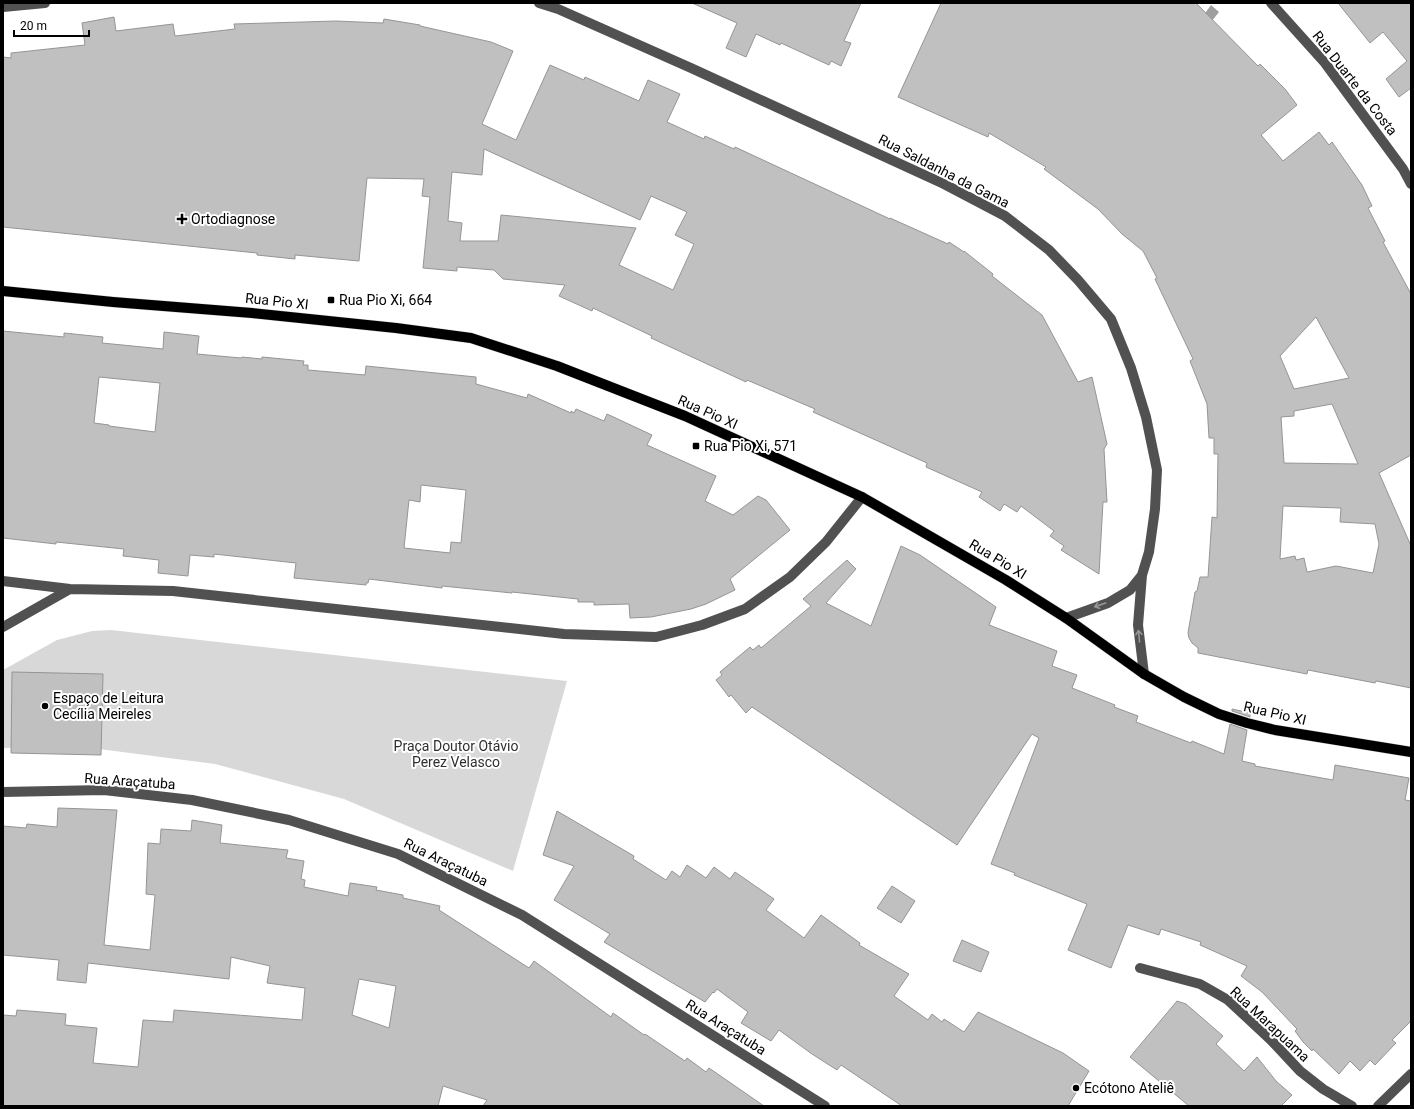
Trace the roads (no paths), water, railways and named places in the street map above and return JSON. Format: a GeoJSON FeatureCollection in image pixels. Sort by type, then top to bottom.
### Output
{"type":"FeatureCollection","features":[{"type":"Feature","properties":{"kind":"main road","name":"Rua Pio XI"},"geometry":{"type":"LineString","coordinates":[[3,291],[275,315],[472,338],[557,366],[685,416],[862,497],[1006,580],[1066,618],[1144,674],[1184,697],[1219,714],[1275,730],[1411,752]]}},
{"type":"Feature","properties":{"kind":"street"},"geometry":{"type":"LineString","coordinates":[[3,7],[45,3]]}},
{"type":"Feature","properties":{"kind":"street","name":"Rua Saldanha da Gama"},"geometry":{"type":"LineString","coordinates":[[539,3],[558,9],[691,68],[944,184],[1005,216],[1049,250],[1078,280],[1111,320],[1131,368],[1146,417],[1157,470],[1155,509],[1149,552],[1142,574],[1138,625],[1144,674]]}},
{"type":"Feature","properties":{"kind":"street","name":"Rua Duarte da Costa"},"geometry":{"type":"LineString","coordinates":[[1271,3],[1326,63],[1403,169],[1411,184]]}},
{"type":"Feature","properties":{"kind":"street"},"geometry":{"type":"LineString","coordinates":[[3,581],[70,589],[173,590],[364,613],[564,634],[656,637],[702,625],[745,609],[790,577],[826,542],[862,497]]}},
{"type":"Feature","properties":{"kind":"street","name":"Rua Saldanha da Gama"},"geometry":{"type":"LineString","coordinates":[[1066,618],[1108,603],[1130,590],[1142,574]]}},
{"type":"Feature","properties":{"kind":"street"},"geometry":{"type":"LineString","coordinates":[[3,628],[70,589]]}},
{"type":"Feature","properties":{"kind":"street","name":"Rua Araçatuba"},"geometry":{"type":"LineString","coordinates":[[3,792],[104,790],[192,800],[289,820],[398,854],[522,915],[825,1106]]}},
{"type":"Feature","properties":{"kind":"street","name":"Rua Marapuama"},"geometry":{"type":"LineString","coordinates":[[1140,968],[1200,984],[1228,1000],[1271,1040],[1300,1071],[1323,1089],[1352,1106]]}},
{"type":"Feature","properties":{"kind":"street"},"geometry":{"type":"LineString","coordinates":[[1378,1106],[1411,1074]]}},
{"type":"Feature","properties":{"kind":"place","name":"Ortodiagnose"},"geometry":{"type":"Point","coordinates":[182,219]}},
{"type":"Feature","properties":{"kind":"place","name":"Rua Pio Xi, 664"},"geometry":{"type":"Point","coordinates":[331,300]}},
{"type":"Feature","properties":{"kind":"place","name":"Rua Pio Xi, 571"},"geometry":{"type":"Point","coordinates":[696,446]}},
{"type":"Feature","properties":{"kind":"place","name":"Espaço de Leitura Cecília Meireles"},"geometry":{"type":"Point","coordinates":[45,706]}},
{"type":"Feature","properties":{"kind":"place","name":"Ecótono Ateliê"},"geometry":{"type":"Point","coordinates":[1076,1088]}},
{"type":"Feature","properties":{"kind":"park label","name":"Praça Doutor Otávio Perez Velasco"},"geometry":{"type":"Point","coordinates":[456,754]}}]}
